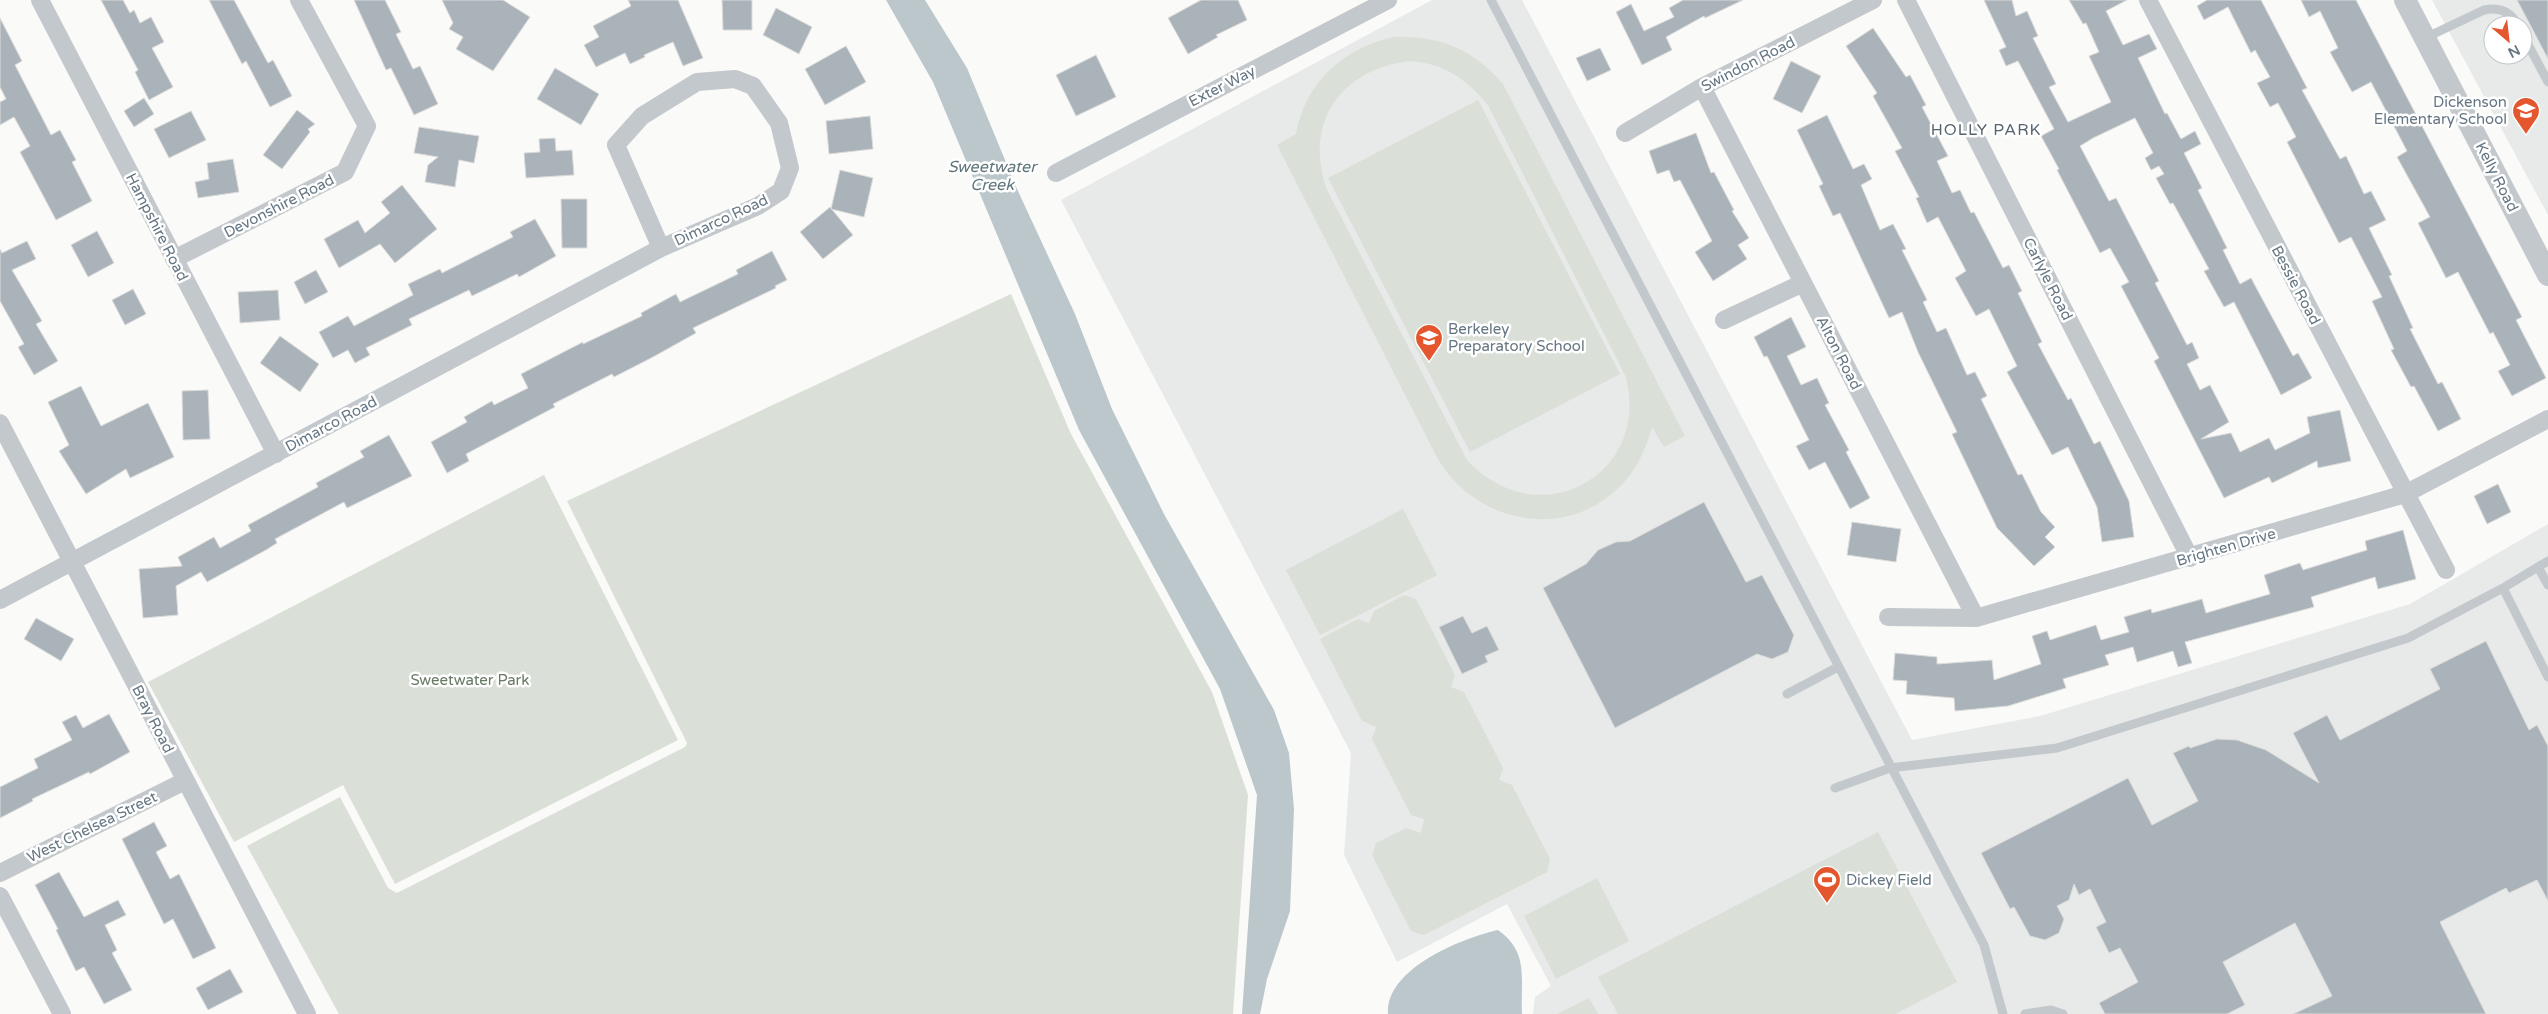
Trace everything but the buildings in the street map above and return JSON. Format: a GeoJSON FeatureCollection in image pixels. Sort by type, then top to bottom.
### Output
{"type":"FeatureCollection","features":[{"type":"Feature","properties":{"kind":"street","name":"Hampshire Road"},"geometry":{"type":"LineString","coordinates":[[40,0],[276,454]]}},
{"type":"Feature","properties":{"kind":"street","name":"Devonshire Road"},"geometry":{"type":"LineString","coordinates":[[174,259],[345,172],[367,126],[299,0]]}},
{"type":"Feature","properties":{"kind":"street","name":"Exter Way"},"geometry":{"type":"LineString","coordinates":[[1056,173],[1388,0]]}},
{"type":"Feature","properties":{"kind":"street","name":"Swindon Road"},"geometry":{"type":"LineString","coordinates":[[1625,133],[1702,87],[1873,0]]}},
{"type":"Feature","properties":{"kind":"street","name":"Carlyle Road"},"geometry":{"type":"LineString","coordinates":[[1906,0],[2190,558]]}},
{"type":"Feature","properties":{"kind":"street","name":"Bessie Road"},"geometry":{"type":"LineString","coordinates":[[2148,0],[2446,570]]}},
{"type":"Feature","properties":{"kind":"street","name":"Kelly Road"},"geometry":{"type":"LineString","coordinates":[[2405,0],[2543,252],[2548,275]]}},
{"type":"Feature","properties":{"kind":"street","name":"Dimarco Road"},"geometry":{"type":"LineString","coordinates":[[0,600],[661,248],[758,206],[781,191],[790,168],[779,123],[753,86],[735,80],[697,82],[642,116],[616,145],[661,248]]}},
{"type":"Feature","properties":{"kind":"street","name":"Alton Road"},"geometry":{"type":"LineString","coordinates":[[1702,87],[1976,618]]}},
{"type":"Feature","properties":{"kind":"street"},"geometry":{"type":"LineString","coordinates":[[1724,320],[1804,283]]}},
{"type":"Feature","properties":{"kind":"street","name":"Brighten Drive"},"geometry":{"type":"LineString","coordinates":[[1888,617],[1976,618],[2190,558],[2405,494],[2548,419]]}},
{"type":"Feature","properties":{"kind":"street","name":"Bray Road"},"geometry":{"type":"LineString","coordinates":[[0,423],[307,1014]]}},
{"type":"Feature","properties":{"kind":"street","name":"West Chelsea Street"},"geometry":{"type":"LineString","coordinates":[[0,872],[185,781]]}},
{"type":"Feature","properties":{"kind":"street"},"geometry":{"type":"LineString","coordinates":[[0,896],[62,1014]]}},
{"type":"Feature","properties":{"kind":"lane"},"geometry":{"type":"LineString","coordinates":[[1491,0],[1984,945],[2002,1014]]}},
{"type":"Feature","properties":{"kind":"lane"},"geometry":{"type":"LineString","coordinates":[[2425,38],[2484,10],[2493,8],[2510,15]]}},
{"type":"Feature","properties":{"kind":"lane"},"geometry":{"type":"LineString","coordinates":[[2533,54],[2548,82]]}},
{"type":"Feature","properties":{"kind":"lane"},"geometry":{"type":"LineString","coordinates":[[1836,788],[1890,768],[2058,748],[2408,638],[2503,588],[2548,561]]}},
{"type":"Feature","properties":{"kind":"lane"},"geometry":{"type":"LineString","coordinates":[[2538,566],[2548,584]]}},
{"type":"Feature","properties":{"kind":"lane"},"geometry":{"type":"LineString","coordinates":[[2503,588],[2548,677]]}},
{"type":"Feature","properties":{"kind":"lane"},"geometry":{"type":"LineString","coordinates":[[1787,694],[1838,667]]}},
{"type":"Feature","properties":{"kind":"lane"},"geometry":{"type":"LineString","coordinates":[[2025,1014],[2051,1010],[2063,1014]]}},
{"type":"Feature","properties":{"kind":"shaded area","name":"Berkeley Preparatory School"},"geometry":{"type":"Polygon","coordinates":[[[1432,0],[1522,0],[1912,740],[2040,716],[2410,604],[2548,524],[2548,1014],[1533,1014],[1535,997],[1551,986],[1507,904],[1397,962],[1344,855],[1351,753],[1061,200],[1432,0]]]}},
{"type":"Feature","properties":{"kind":"shaded area","name":"Dickenson Elementary School"},"geometry":{"type":"Polygon","coordinates":[[[2432,0],[2548,0],[2548,215],[2432,0]]]}},
{"type":"Feature","properties":{"kind":"green space"},"geometry":{"type":"Polygon","coordinates":[[[1394,37],[1411,37],[1441,42],[1467,53],[1479,61],[1503,84],[1685,436],[1664,447],[1652,427],[1642,456],[1625,481],[1603,500],[1579,513],[1553,519],[1527,518],[1502,512],[1478,500],[1457,483],[1439,461],[1277,145],[1296,134],[1308,99],[1329,70],[1358,50],[1394,37]],[[1409,61],[1385,66],[1364,75],[1347,87],[1334,103],[1325,121],[1320,141],[1320,164],[1326,188],[1467,460],[1495,482],[1524,493],[1554,494],[1582,485],[1605,468],[1621,443],[1629,413],[1626,377],[1488,105],[1463,80],[1443,69],[1421,62],[1409,61]]]}},
{"type":"Feature","properties":{"kind":"green space"},"geometry":{"type":"Polygon","coordinates":[[[1478,100],[1620,374],[1470,452],[1328,178],[1478,100]]]}},
{"type":"Feature","properties":{"kind":"green space"},"geometry":{"type":"Polygon","coordinates":[[[1011,294],[1071,434],[1212,692],[1248,795],[1233,1014],[339,1014],[247,846],[340,797],[388,888],[397,893],[685,747],[687,743],[567,501],[1011,294]]]}},
{"type":"Feature","properties":{"kind":"green space","name":"Sweetwater Park"},"geometry":{"type":"Polygon","coordinates":[[[544,475],[678,740],[395,884],[343,785],[234,842],[148,682],[544,475]]]}},
{"type":"Feature","properties":{"kind":"green space"},"geometry":{"type":"Polygon","coordinates":[[[1403,509],[1437,575],[1320,635],[1286,570],[1403,509]]]}},
{"type":"Feature","properties":{"kind":"green space"},"geometry":{"type":"Polygon","coordinates":[[[1404,595],[1416,599],[1455,675],[1451,687],[1464,692],[1503,768],[1499,780],[1512,785],[1550,859],[1547,872],[1424,935],[1411,931],[1372,855],[1376,843],[1406,828],[1421,833],[1424,819],[1411,815],[1372,739],[1376,727],[1362,721],[1320,639],[1358,619],[1369,623],[1374,611],[1404,595]]]}},
{"type":"Feature","properties":{"kind":"green space","name":"Dickey Field"},"geometry":{"type":"Polygon","coordinates":[[[1878,832],[1957,982],[1895,1014],[1618,1014],[1598,977],[1878,832]]]}},
{"type":"Feature","properties":{"kind":"green space"},"geometry":{"type":"Polygon","coordinates":[[[1597,878],[1629,941],[1556,979],[1524,916],[1597,878]]]}},
{"type":"Feature","properties":{"kind":"green space"},"geometry":{"type":"Polygon","coordinates":[[[1589,998],[1598,1014],[1557,1014],[1589,998]]]}},
{"type":"Feature","properties":{"kind":"water","name":"Sweetwater Creek"},"geometry":{"type":"Polygon","coordinates":[[[886,0],[925,0],[967,68],[1017,189],[1075,314],[1112,409],[1164,514],[1274,710],[1289,753],[1294,809],[1290,911],[1267,979],[1260,1014],[1242,1014],[1257,795],[1220,689],[1079,430],[933,82],[886,0]]]}},
{"type":"Feature","properties":{"kind":"water"},"geometry":{"type":"Polygon","coordinates":[[[1498,930],[1515,948],[1519,957],[1522,978],[1522,1014],[1388,1014],[1390,998],[1399,983],[1412,970],[1428,958],[1447,948],[1465,940],[1498,930]]]}},
{"type":"Feature","properties":{"kind":"place","name":"Dickenson Elementary School"},"geometry":{"type":"Point","coordinates":[2526,135]}},
{"type":"Feature","properties":{"kind":"place","name":"Berkeley Preparatory School"},"geometry":{"type":"Point","coordinates":[1429,362]}},
{"type":"Feature","properties":{"kind":"place","name":"Dickey Field"},"geometry":{"type":"Point","coordinates":[1827,904]}},
{"type":"Feature","properties":{"kind":"district","name":"HOLLY PARK"},"geometry":{"type":"Point","coordinates":[1986,130]}}]}
